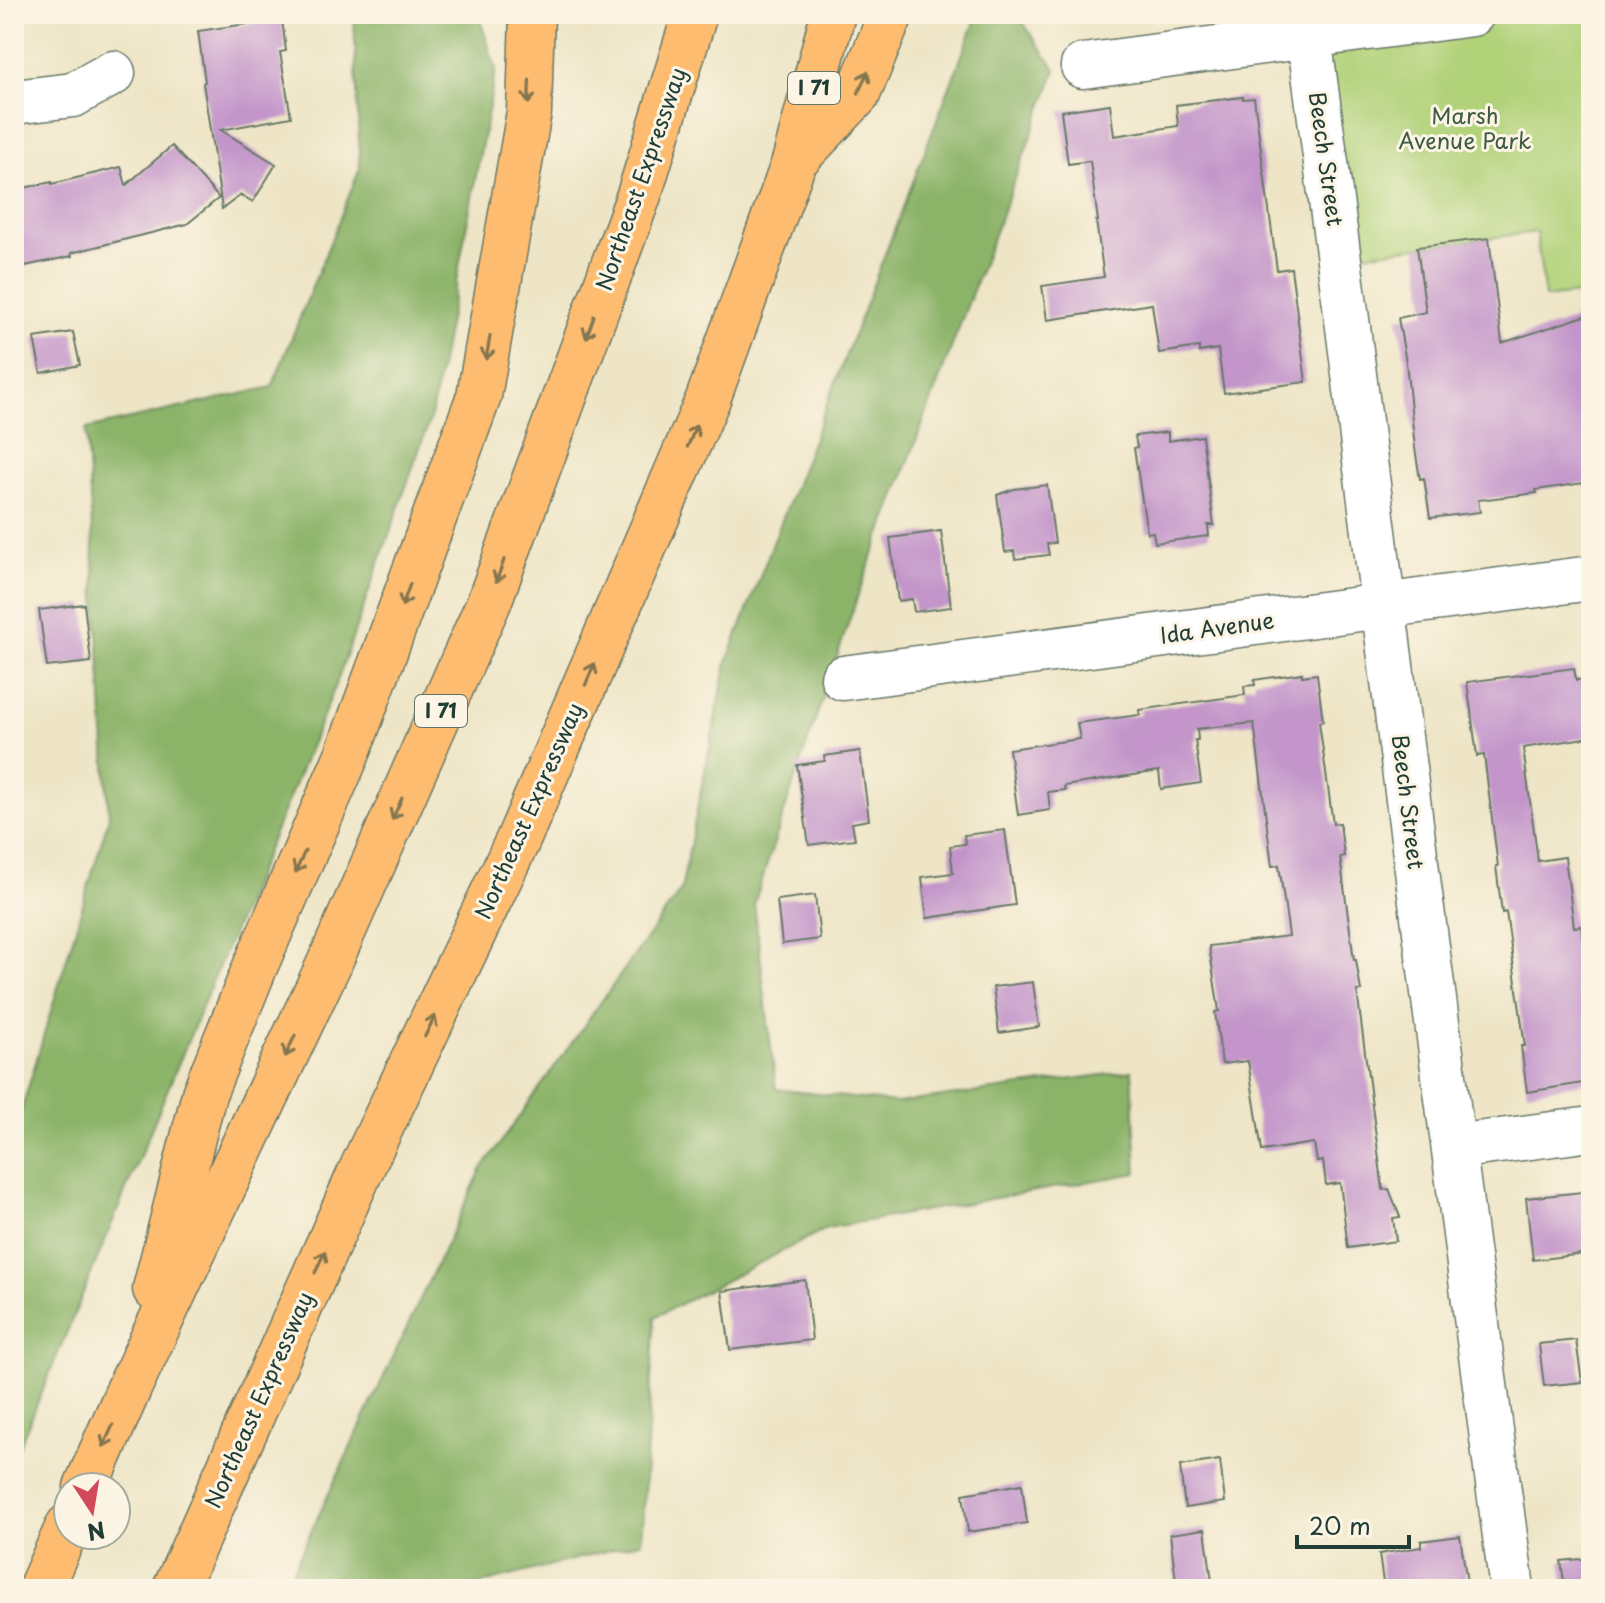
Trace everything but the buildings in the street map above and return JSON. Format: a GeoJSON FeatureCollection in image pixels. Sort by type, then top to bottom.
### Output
{"type":"FeatureCollection","features":[{"type":"Feature","properties":{"kind":"highway"},"geometry":{"type":"LineString","coordinates":[[130,1386],[204,1094],[347,755],[479,396],[529,112],[532,14]]}},
{"type":"Feature","properties":{"kind":"highway","name":"Northeast Expressway"},"geometry":{"type":"LineString","coordinates":[[93,1471],[329,964],[489,602],[639,195],[695,14]]}},
{"type":"Feature","properties":{"kind":"highway","name":"Northeast Expressway"},"geometry":{"type":"LineString","coordinates":[[175,1589],[366,1159],[525,825],[708,399],[794,162],[833,14]]}},
{"type":"Feature","properties":{"kind":"highway"},"geometry":{"type":"LineString","coordinates":[[794,162],[858,94],[891,14]]}},
{"type":"Feature","properties":{"kind":"highway"},"geometry":{"type":"LineString","coordinates":[[40,1589],[57,1551]]}},
{"type":"Feature","properties":{"kind":"street"},"geometry":{"type":"LineString","coordinates":[[1083,66],[1308,25],[1472,14]]}},
{"type":"Feature","properties":{"kind":"street","name":"Beech Street"},"geometry":{"type":"LineString","coordinates":[[1308,25],[1512,1589]]}},
{"type":"Feature","properties":{"kind":"street"},"geometry":{"type":"LineString","coordinates":[[14,102],[73,95],[113,73]]}},
{"type":"Feature","properties":{"kind":"street","name":"Ida Avenue"},"geometry":{"type":"LineString","coordinates":[[843,678],[1591,578]]}},
{"type":"Feature","properties":{"kind":"street"},"geometry":{"type":"LineString","coordinates":[[1454,1147],[1591,1129]]}},
{"type":"Feature","properties":{"kind":"green space"},"geometry":{"type":"Polygon","coordinates":[[[354,14],[478,14],[496,69],[431,416],[335,687],[14,1459],[14,1135],[109,817],[86,429],[272,387],[360,168],[354,14]]]}},
{"type":"Feature","properties":{"kind":"green space"},"geometry":{"type":"Polygon","coordinates":[[[978,14],[1017,14],[1056,70],[858,595],[754,904],[776,1089],[897,1103],[1132,1071],[1137,1173],[827,1228],[655,1317],[641,1542],[460,1589],[284,1589],[481,1170],[681,890],[727,662],[978,14]]]}},
{"type":"Feature","properties":{"kind":"green space","name":"Marsh Avenue Park"},"geometry":{"type":"Polygon","coordinates":[[[1472,14],[1591,14],[1591,292],[1545,298],[1536,232],[1339,257],[1309,36],[1472,14]]]}}]}
